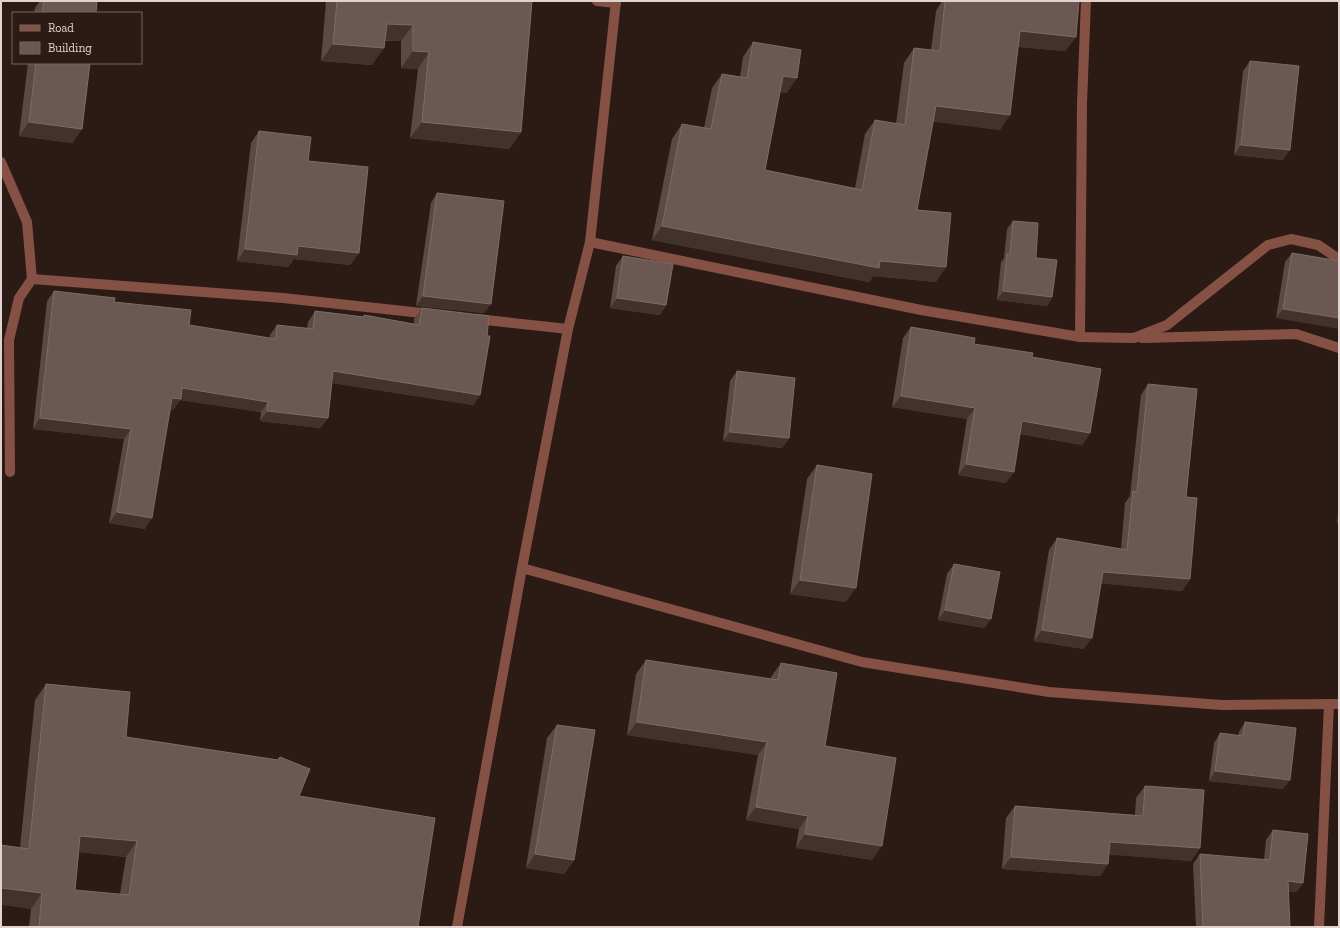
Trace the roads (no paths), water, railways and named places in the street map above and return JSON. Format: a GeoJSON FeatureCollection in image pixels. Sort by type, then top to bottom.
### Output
{"type":"FeatureCollection","features":[{"type":"Feature","properties":{"kind":"street"},"geometry":{"type":"LineString","coordinates":[[457,927],[522,568],[568,330],[590,242],[616,2],[597,1]]}},
{"type":"Feature","properties":{"kind":"street"},"geometry":{"type":"LineString","coordinates":[[1080,337],[1082,103],[1086,1]]}},
{"type":"Feature","properties":{"kind":"street"},"geometry":{"type":"LineString","coordinates":[[1,162],[27,222],[32,279],[18,298],[9,340],[10,472]]}},
{"type":"Feature","properties":{"kind":"street"},"geometry":{"type":"LineString","coordinates":[[1134,338],[1167,325],[1268,245],[1291,239],[1318,245],[1339,259]]}},
{"type":"Feature","properties":{"kind":"street"},"geometry":{"type":"LineString","coordinates":[[590,242],[921,310],[1080,337],[1134,338],[1296,334],[1339,348]]}},
{"type":"Feature","properties":{"kind":"street"},"geometry":{"type":"LineString","coordinates":[[32,279],[283,298],[442,316]]}},
{"type":"Feature","properties":{"kind":"street"},"geometry":{"type":"LineString","coordinates":[[465,318],[568,330]]}},
{"type":"Feature","properties":{"kind":"street"},"geometry":{"type":"LineString","coordinates":[[522,568],[862,662],[1049,692],[1222,705],[1334,704],[1319,927]]}}]}
